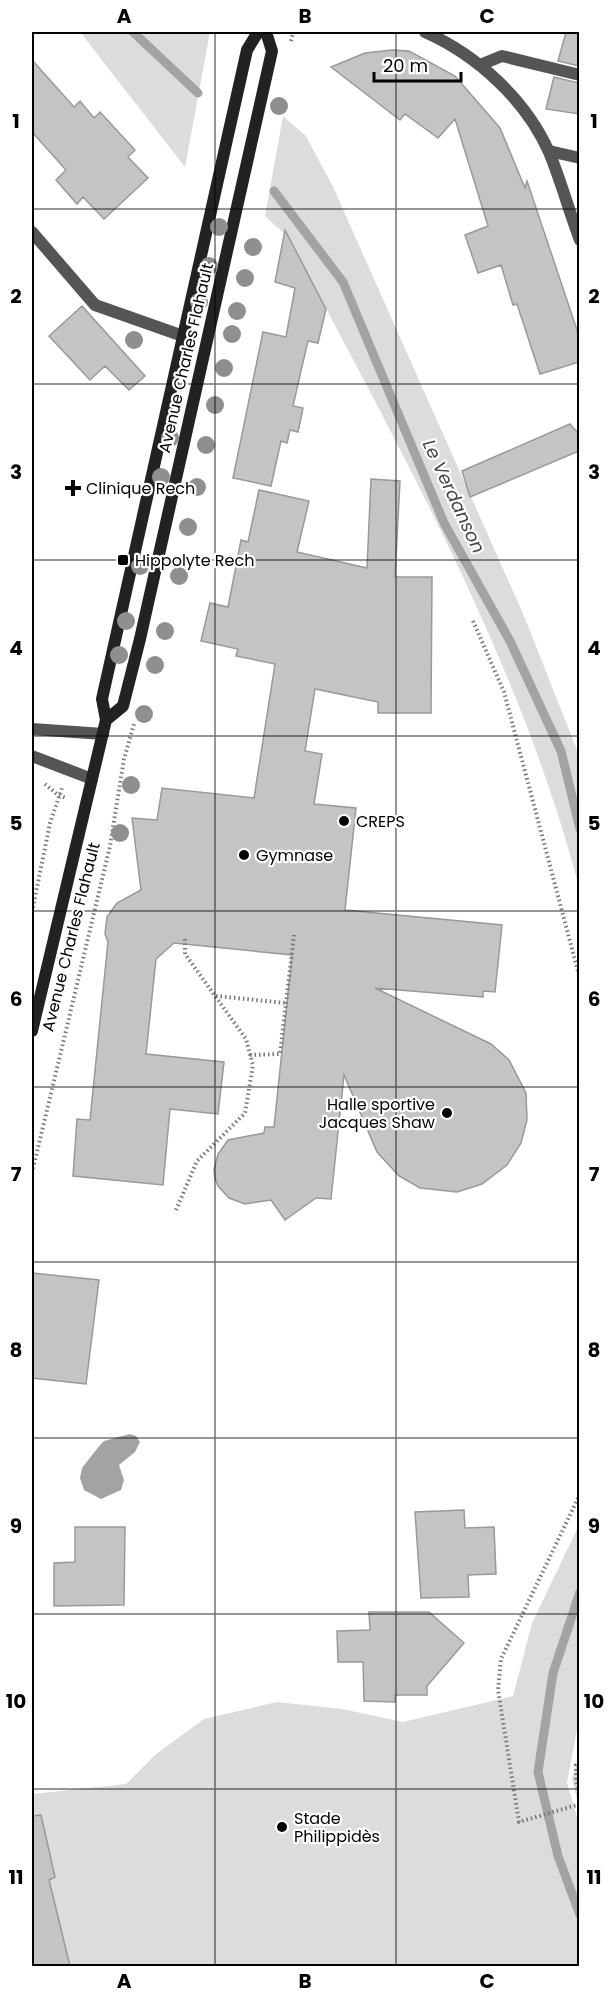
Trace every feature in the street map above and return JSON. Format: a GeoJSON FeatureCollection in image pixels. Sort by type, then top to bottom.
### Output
{"type":"FeatureCollection","features":[{"type":"Feature","properties":{"kind":"main road","name":"Avenue Charles Flahault"},"geometry":{"type":"LineString","coordinates":[[32,1031],[103,734],[106,720],[102,699],[113,644],[247,50],[258,32]]}},
{"type":"Feature","properties":{"kind":"main road","name":"Avenue Charles Flahault"},"geometry":{"type":"LineString","coordinates":[[106,720],[123,706],[140,639],[272,51],[266,32]]}},
{"type":"Feature","properties":{"kind":"street"},"geometry":{"type":"LineString","coordinates":[[425,32],[480,65],[513,97],[549,152],[579,240]]}},
{"type":"Feature","properties":{"kind":"street"},"geometry":{"type":"LineString","coordinates":[[480,65],[502,56],[579,75]]}},
{"type":"Feature","properties":{"kind":"street"},"geometry":{"type":"LineString","coordinates":[[549,152],[579,158]]}},
{"type":"Feature","properties":{"kind":"street"},"geometry":{"type":"LineString","coordinates":[[32,232],[95,305],[183,336]]}},
{"type":"Feature","properties":{"kind":"street"},"geometry":{"type":"LineString","coordinates":[[32,729],[103,734]]}},
{"type":"Feature","properties":{"kind":"street"},"geometry":{"type":"LineString","coordinates":[[32,756],[92,779]]}},
{"type":"Feature","properties":{"kind":"path"},"geometry":{"type":"LineString","coordinates":[[473,621],[504,692],[579,979]]}},
{"type":"Feature","properties":{"kind":"path"},"geometry":{"type":"LineString","coordinates":[[32,912],[58,795]]}},
{"type":"Feature","properties":{"kind":"path","name":"Avenue Charles Flahault"},"geometry":{"type":"LineString","coordinates":[[32,1173],[117,813]]}},
{"type":"Feature","properties":{"kind":"path"},"geometry":{"type":"LineString","coordinates":[[250,1055],[280,1054],[294,935]]}},
{"type":"Feature","properties":{"kind":"path"},"geometry":{"type":"LineString","coordinates":[[176,1210],[196,1161],[245,1113],[253,1065],[246,1039],[184,954],[185,936]]}},
{"type":"Feature","properties":{"kind":"path"},"geometry":{"type":"LineString","coordinates":[[215,996],[286,1003]]}},
{"type":"Feature","properties":{"kind":"path"},"geometry":{"type":"LineString","coordinates":[[579,1494],[501,1659],[498,1690],[519,1822],[579,1804]]}},
{"type":"Feature","properties":{"kind":"path"},"geometry":{"type":"LineString","coordinates":[[579,1762],[576,1765],[579,1792]]}},
{"type":"Feature","properties":{"kind":"shaded area"},"geometry":{"type":"Polygon","coordinates":[[[80,32],[210,32],[185,167],[80,32]]]}},
{"type":"Feature","properties":{"kind":"shaded area"},"geometry":{"type":"Polygon","coordinates":[[[283,116],[306,136],[333,187],[524,616],[579,755],[579,887],[554,802],[524,718],[490,636],[413,475],[289,238],[265,216],[283,116]]]}},
{"type":"Feature","properties":{"kind":"shaded area"},"geometry":{"type":"Polygon","coordinates":[[[130,1434],[136,1436],[140,1442],[135,1452],[119,1465],[124,1480],[121,1490],[101,1499],[84,1490],[80,1478],[82,1468],[100,1445],[104,1441],[130,1434]]]}},
{"type":"Feature","properties":{"kind":"shaded area","name":"Stade Philippidès"},"geometry":{"type":"Polygon","coordinates":[[[579,1525],[579,1719],[567,1783],[579,1823],[579,1966],[32,1966],[32,1794],[126,1784],[155,1755],[204,1719],[277,1702],[342,1709],[403,1722],[513,1696],[532,1623],[579,1525]]]}},
{"type":"Feature","properties":{"kind":"shaded area"},"geometry":{"type":"Polygon","coordinates":[[[579,1755],[579,1807],[572,1779],[579,1755]]]}},
{"type":"Feature","properties":{"kind":"building"},"geometry":{"type":"Polygon","coordinates":[[[566,32],[579,32],[579,66],[558,61],[566,32]]]}},
{"type":"Feature","properties":{"kind":"building"},"geometry":{"type":"Polygon","coordinates":[[[409,51],[455,76],[500,128],[525,188],[527,181],[579,336],[579,362],[540,374],[517,304],[513,305],[501,265],[478,273],[465,235],[488,226],[455,119],[438,138],[405,114],[400,120],[331,67],[365,53],[409,51]]]}},
{"type":"Feature","properties":{"kind":"building"},"geometry":{"type":"Polygon","coordinates":[[[32,60],[74,107],[80,101],[94,118],[100,112],[135,150],[128,157],[148,178],[104,219],[83,197],[77,204],[56,180],[66,170],[32,132],[32,60]]]}},
{"type":"Feature","properties":{"kind":"building"},"geometry":{"type":"Polygon","coordinates":[[[554,77],[579,83],[579,114],[546,109],[554,77]]]}},
{"type":"Feature","properties":{"kind":"building"},"geometry":{"type":"Polygon","coordinates":[[[285,230],[326,309],[318,343],[308,341],[300,375],[293,406],[303,408],[298,432],[290,430],[287,443],[281,441],[271,486],[233,478],[263,332],[286,337],[295,288],[275,282],[285,230]]]}},
{"type":"Feature","properties":{"kind":"building"},"geometry":{"type":"Polygon","coordinates":[[[82,306],[145,376],[129,390],[105,366],[90,380],[49,336],[82,306]]]}},
{"type":"Feature","properties":{"kind":"building"},"geometry":{"type":"Polygon","coordinates":[[[570,424],[579,434],[579,451],[470,497],[462,471],[570,424]]]}},
{"type":"Feature","properties":{"kind":"building"},"geometry":{"type":"Polygon","coordinates":[[[371,479],[400,481],[395,577],[432,577],[431,713],[378,713],[378,702],[315,689],[305,751],[322,754],[314,804],[356,808],[345,910],[502,925],[495,992],[483,991],[483,997],[375,988],[491,1044],[509,1060],[526,1093],[527,1120],[521,1143],[507,1165],[482,1184],[457,1192],[420,1188],[399,1176],[377,1152],[344,1075],[331,1199],[316,1198],[285,1220],[271,1200],[245,1204],[229,1198],[218,1186],[215,1178],[214,1170],[218,1154],[228,1140],[264,1133],[265,1127],[274,1127],[292,955],[174,943],[156,959],[146,1054],[224,1062],[218,1114],[170,1109],[163,1185],[73,1176],[77,1119],[90,1120],[108,942],[105,934],[107,917],[117,903],[141,890],[132,818],[157,820],[162,788],[254,798],[275,664],[236,656],[238,649],[201,641],[210,603],[228,607],[241,540],[248,542],[259,490],[309,501],[297,552],[367,568],[371,479]]]}},
{"type":"Feature","properties":{"kind":"building"},"geometry":{"type":"Polygon","coordinates":[[[32,1273],[99,1280],[86,1384],[32,1378],[32,1273]]]}},
{"type":"Feature","properties":{"kind":"building"},"geometry":{"type":"Polygon","coordinates":[[[464,1510],[465,1528],[494,1527],[496,1574],[468,1575],[469,1597],[421,1598],[415,1512],[464,1510]]]}},
{"type":"Feature","properties":{"kind":"building"},"geometry":{"type":"Polygon","coordinates":[[[75,1527],[125,1527],[124,1605],[54,1606],[54,1563],[75,1562],[75,1527]]]}},
{"type":"Feature","properties":{"kind":"building"},"geometry":{"type":"Polygon","coordinates":[[[369,1612],[429,1612],[464,1643],[427,1686],[427,1695],[395,1695],[395,1702],[364,1701],[363,1662],[338,1662],[337,1631],[370,1630],[369,1612]]]}},
{"type":"Feature","properties":{"kind":"building"},"geometry":{"type":"Polygon","coordinates":[[[41,1815],[55,1877],[49,1880],[70,1966],[32,1966],[32,1816],[41,1815]]]}},
{"type":"Feature","properties":{"kind":"waterway","name":"Le Verdanson"},"geometry":{"type":"LineString","coordinates":[[133,32],[198,93]]}},
{"type":"Feature","properties":{"kind":"waterway","name":"Le Verdanson"},"geometry":{"type":"LineString","coordinates":[[274,191],[343,282],[444,523],[510,641],[561,751],[580,829]]}},
{"type":"Feature","properties":{"kind":"waterway","name":"Le Verdanson"},"geometry":{"type":"LineString","coordinates":[[580,1592],[553,1673],[538,1772],[558,1856],[580,1915]]}},
{"type":"Feature","properties":{"kind":"place","name":"Clinique Rech"},"geometry":{"type":"Point","coordinates":[73,488]}},
{"type":"Feature","properties":{"kind":"place","name":"Hippolyte Rech"},"geometry":{"type":"Point","coordinates":[123,560]}},
{"type":"Feature","properties":{"kind":"place","name":"CREPS"},"geometry":{"type":"Point","coordinates":[344,821]}},
{"type":"Feature","properties":{"kind":"place","name":"Gymnase"},"geometry":{"type":"Point","coordinates":[244,855]}},
{"type":"Feature","properties":{"kind":"place","name":"Halle sportive Jacques Shaw"},"geometry":{"type":"Point","coordinates":[447,1113]}},
{"type":"Feature","properties":{"kind":"place","name":"Stade Philippidès"},"geometry":{"type":"Point","coordinates":[282,1827]}}]}
